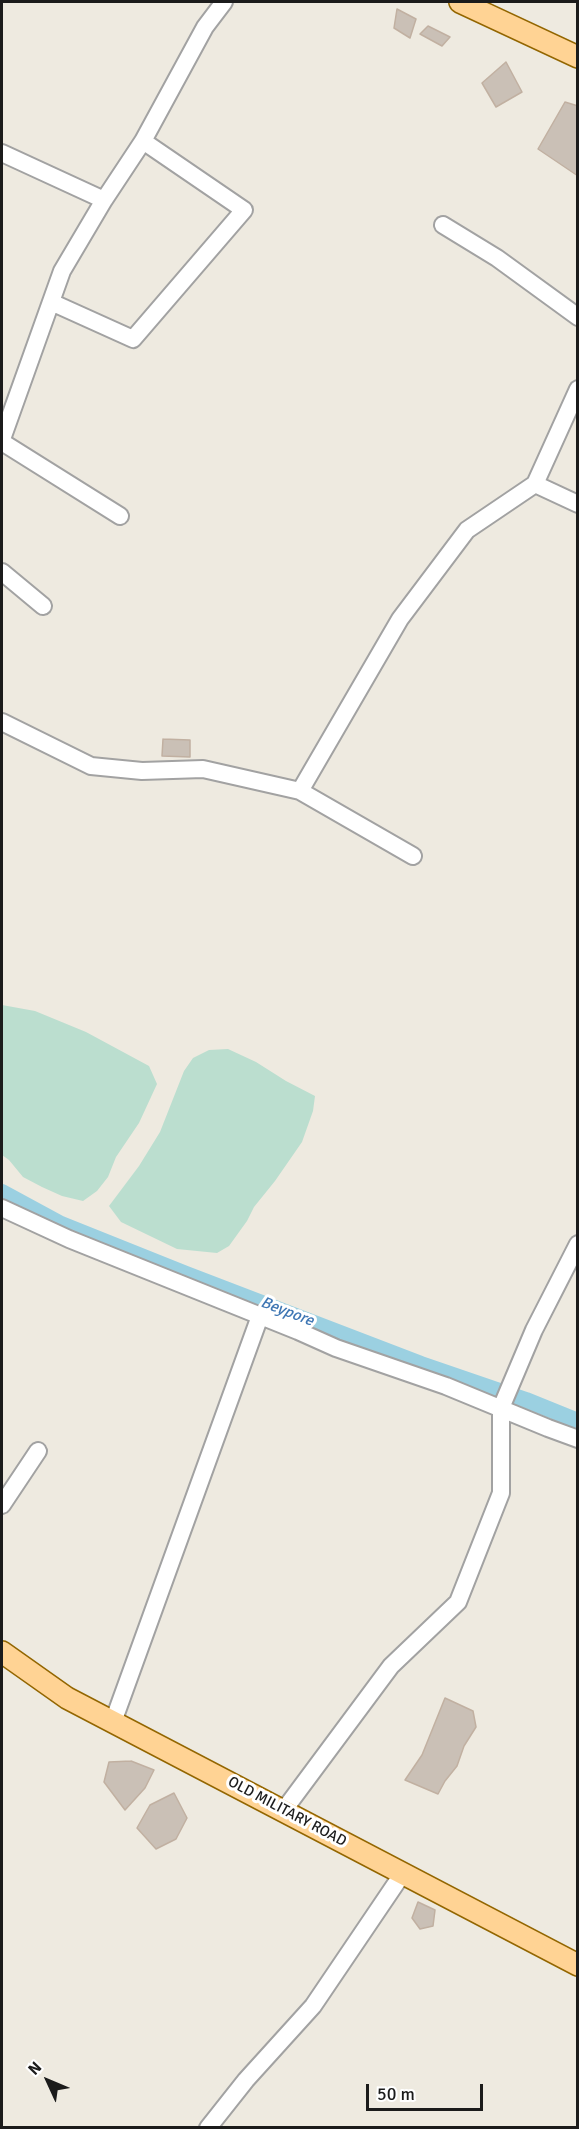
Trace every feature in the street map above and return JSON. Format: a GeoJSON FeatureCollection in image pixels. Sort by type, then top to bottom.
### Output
{"type":"FeatureCollection","features":[{"type":"Feature","properties":{"kind":"main road"},"geometry":{"type":"LineString","coordinates":[[460,2],[578,57]]}},
{"type":"Feature","properties":{"kind":"main road","name":"OLD MILITARY ROAD"},"geometry":{"type":"LineString","coordinates":[[2,1652],[67,1698],[578,1965]]}},
{"type":"Feature","properties":{"kind":"street"},"geometry":{"type":"LineString","coordinates":[[120,516],[2,440],[9,392],[51,302],[62,271],[104,200],[143,141],[205,27],[224,2]]}},
{"type":"Feature","properties":{"kind":"street"},"geometry":{"type":"LineString","coordinates":[[51,302],[133,339],[244,210],[143,141]]}},
{"type":"Feature","properties":{"kind":"street"},"geometry":{"type":"LineString","coordinates":[[2,153],[104,200]]}},
{"type":"Feature","properties":{"kind":"street"},"geometry":{"type":"LineString","coordinates":[[443,225],[497,258],[578,317]]}},
{"type":"Feature","properties":{"kind":"street"},"geometry":{"type":"LineString","coordinates":[[300,791],[400,619],[466,530],[535,484],[578,389]]}},
{"type":"Feature","properties":{"kind":"street"},"geometry":{"type":"LineString","coordinates":[[535,484],[578,504]]}},
{"type":"Feature","properties":{"kind":"street"},"geometry":{"type":"LineString","coordinates":[[2,572],[43,606]]}},
{"type":"Feature","properties":{"kind":"street"},"geometry":{"type":"LineString","coordinates":[[2,722],[91,766],[142,771],[203,769],[300,791],[413,856]]}},
{"type":"Feature","properties":{"kind":"street"},"geometry":{"type":"LineString","coordinates":[[2,1208],[69,1239],[336,1348],[446,1386],[578,1439]]}},
{"type":"Feature","properties":{"kind":"street"},"geometry":{"type":"LineString","coordinates":[[284,1810],[391,1666],[458,1602],[501,1493],[501,1408],[534,1330],[578,1244]]}},
{"type":"Feature","properties":{"kind":"street"},"geometry":{"type":"LineString","coordinates":[[113,1722],[260,1316]]}},
{"type":"Feature","properties":{"kind":"street"},"geometry":{"type":"LineString","coordinates":[[2,1505],[38,1451]]}},
{"type":"Feature","properties":{"kind":"street"},"geometry":{"type":"LineString","coordinates":[[208,2127],[246,2080],[313,2006],[403,1873]]}},
{"type":"Feature","properties":{"kind":"green space"},"geometry":{"type":"Polygon","coordinates":[[[2,1005],[35,1011],[86,1032],[149,1066],[157,1084],[139,1123],[116,1157],[108,1177],[97,1191],[83,1201],[62,1196],[23,1177],[2,1155],[2,1005]]]}},
{"type":"Feature","properties":{"kind":"green space"},"geometry":{"type":"Polygon","coordinates":[[[228,1049],[256,1062],[315,1096],[313,1111],[302,1142],[254,1207],[229,1246],[217,1253],[177,1249],[121,1222],[109,1206],[139,1166],[160,1132],[184,1071],[193,1058],[209,1050],[228,1049]]]}},
{"type":"Feature","properties":{"kind":"building"},"geometry":{"type":"Polygon","coordinates":[[[397,9],[416,19],[410,38],[394,28],[397,9]]]}},
{"type":"Feature","properties":{"kind":"building"},"geometry":{"type":"Polygon","coordinates":[[[428,26],[450,37],[442,46],[420,34],[428,26]]]}},
{"type":"Feature","properties":{"kind":"building"},"geometry":{"type":"Polygon","coordinates":[[[506,62],[522,92],[496,107],[482,83],[506,62]]]}},
{"type":"Feature","properties":{"kind":"building"},"geometry":{"type":"Polygon","coordinates":[[[565,102],[578,106],[578,176],[538,149],[565,102]]]}},
{"type":"Feature","properties":{"kind":"building"},"geometry":{"type":"Polygon","coordinates":[[[163,739],[190,740],[190,757],[162,756],[163,739]]]}},
{"type":"Feature","properties":{"kind":"building"},"geometry":{"type":"Polygon","coordinates":[[[445,1698],[473,1711],[476,1727],[464,1746],[457,1766],[438,1794],[405,1780],[422,1755],[445,1698]]]}},
{"type":"Feature","properties":{"kind":"building"},"geometry":{"type":"Polygon","coordinates":[[[131,1761],[154,1770],[145,1788],[125,1810],[104,1782],[109,1762],[131,1761]]]}},
{"type":"Feature","properties":{"kind":"building"},"geometry":{"type":"Polygon","coordinates":[[[174,1793],[187,1818],[176,1839],[156,1849],[137,1828],[150,1805],[174,1793]]]}},
{"type":"Feature","properties":{"kind":"building"},"geometry":{"type":"Polygon","coordinates":[[[418,1902],[435,1910],[433,1926],[420,1929],[412,1918],[418,1902]]]}},
{"type":"Feature","properties":{"kind":"waterway","name":"Beypore"},"geometry":{"type":"LineString","coordinates":[[2,1192],[61,1224],[186,1274],[578,1421]]}}]}
